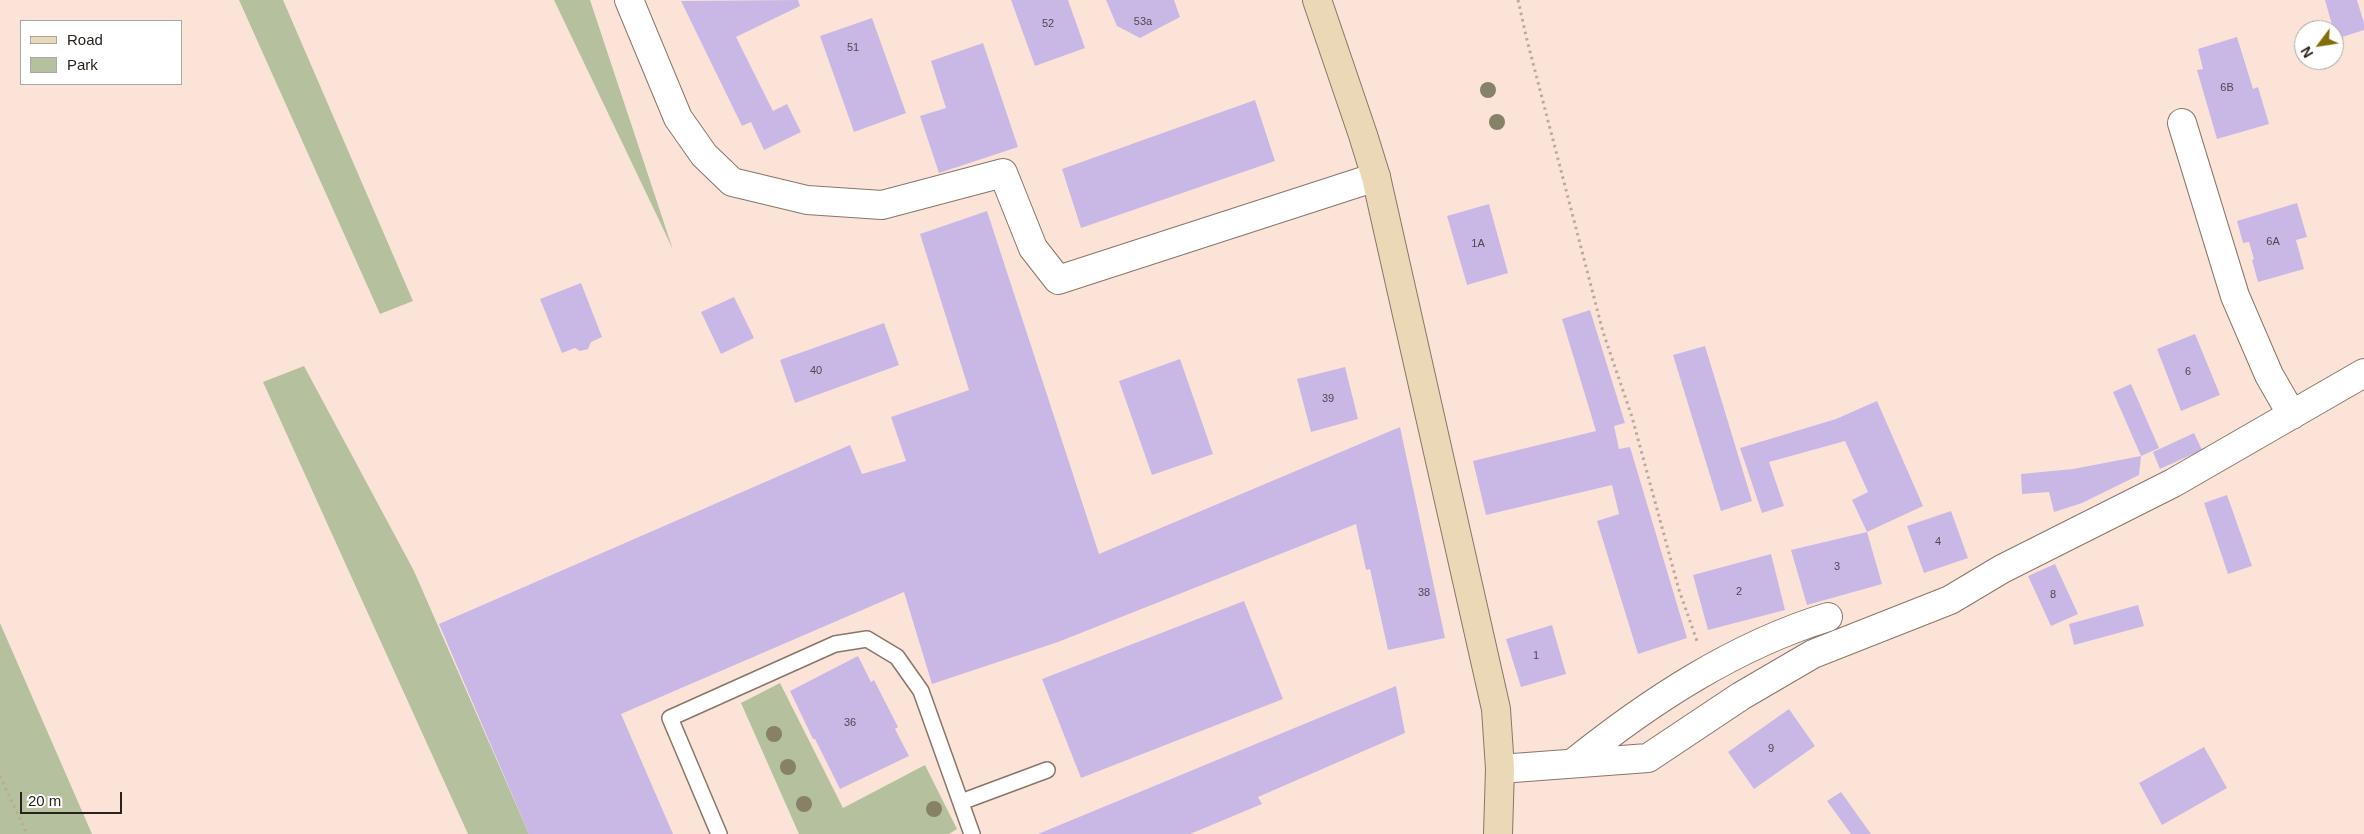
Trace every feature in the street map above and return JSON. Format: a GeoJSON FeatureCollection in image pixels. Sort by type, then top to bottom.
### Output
{"type":"FeatureCollection","features":[{"type":"Feature","properties":{"kind":"street"},"geometry":{"type":"LineString","coordinates":[[629,0],[678,118],[704,155],[732,182],[807,200],[882,205],[1004,174],[1033,248],[1058,280],[1376,177]]}},
{"type":"Feature","properties":{"kind":"street"},"geometry":{"type":"LineString","coordinates":[[1317,0],[1364,135],[1376,177],[1496,708],[1500,769],[1498,834]]}},
{"type":"Feature","properties":{"kind":"street"},"geometry":{"type":"LineString","coordinates":[[2182,123],[2235,296],[2269,375],[2292,415]]}},
{"type":"Feature","properties":{"kind":"street"},"geometry":{"type":"LineString","coordinates":[[1500,769],[1648,758],[1741,696],[1813,654],[1950,600],[2002,568],[2173,483],[2364,374]]}},
{"type":"Feature","properties":{"kind":"street"},"geometry":{"type":"LineString","coordinates":[[1573,763],[1670,692],[1708,670],[1789,629],[1828,617]]}},
{"type":"Feature","properties":{"kind":"lane"},"geometry":{"type":"LineString","coordinates":[[719,834],[670,718],[835,644],[867,639],[897,656],[921,691],[972,834]]}},
{"type":"Feature","properties":{"kind":"lane"},"geometry":{"type":"LineString","coordinates":[[961,802],[1047,770]]}},
{"type":"Feature","properties":{"kind":"path"},"geometry":{"type":"LineString","coordinates":[[1518,0],[1529,50],[1603,332],[1632,416],[1679,590],[1708,670]]}},
{"type":"Feature","properties":{"kind":"path"},"geometry":{"type":"LineString","coordinates":[[0,776],[27,834]]}},
{"type":"Feature","properties":{"kind":"green space"},"geometry":{"type":"Polygon","coordinates":[[[239,0],[283,0],[413,301],[380,314],[239,0]]]}},
{"type":"Feature","properties":{"kind":"green space"},"geometry":{"type":"Polygon","coordinates":[[[554,0],[590,0],[673,250],[659,220],[554,0]]]}},
{"type":"Feature","properties":{"kind":"green space"},"geometry":{"type":"Polygon","coordinates":[[[304,366],[414,571],[529,834],[468,834],[263,382],[304,366]]]}},
{"type":"Feature","properties":{"kind":"green space"},"geometry":{"type":"Polygon","coordinates":[[[0,623],[92,834],[0,834],[0,623]]]}},
{"type":"Feature","properties":{"kind":"green space"},"geometry":{"type":"Polygon","coordinates":[[[780,683],[843,808],[925,765],[957,829],[949,834],[799,834],[741,703],[780,683]]]}},
{"type":"Feature","properties":{"kind":"building"},"geometry":{"type":"Polygon","coordinates":[[[798,0],[800,6],[736,37],[773,111],[787,104],[801,132],[764,150],[751,122],[742,126],[681,1],[798,0]]]}},
{"type":"Feature","properties":{"kind":"building"},"geometry":{"type":"Polygon","coordinates":[[[1011,0],[1068,0],[1085,48],[1035,66],[1011,0]]]}},
{"type":"Feature","properties":{"kind":"building"},"geometry":{"type":"Polygon","coordinates":[[[1106,0],[1174,0],[1180,17],[1140,38],[1117,26],[1106,0]]]}},
{"type":"Feature","properties":{"kind":"building"},"geometry":{"type":"Polygon","coordinates":[[[2325,0],[2357,0],[2364,23],[2364,30],[2344,36],[2344,20],[2331,20],[2325,0]]]}},
{"type":"Feature","properties":{"kind":"building"},"geometry":{"type":"Polygon","coordinates":[[[872,18],[906,113],[854,132],[820,36],[872,18]]]}},
{"type":"Feature","properties":{"kind":"building"},"geometry":{"type":"Polygon","coordinates":[[[2237,37],[2253,89],[2258,87],[2269,124],[2217,139],[2197,70],[2203,69],[2198,49],[2237,37]]]}},
{"type":"Feature","properties":{"kind":"building"},"geometry":{"type":"Polygon","coordinates":[[[983,43],[1018,147],[939,173],[920,116],[946,108],[931,61],[983,43]]]}},
{"type":"Feature","properties":{"kind":"building"},"geometry":{"type":"Polygon","coordinates":[[[1255,100],[1275,161],[1081,228],[1062,169],[1255,100]]]}},
{"type":"Feature","properties":{"kind":"building"},"geometry":{"type":"Polygon","coordinates":[[[2297,203],[2307,237],[2296,240],[2304,269],[2258,282],[2249,242],[2243,243],[2237,221],[2297,203]]]}},
{"type":"Feature","properties":{"kind":"building"},"geometry":{"type":"Polygon","coordinates":[[[1489,204],[1508,273],[1467,285],[1447,216],[1489,204]]]}},
{"type":"Feature","properties":{"kind":"building"},"geometry":{"type":"Polygon","coordinates":[[[987,211],[1099,554],[1400,427],[1445,638],[1388,650],[1370,569],[1366,570],[1356,524],[1058,642],[932,684],[904,592],[621,714],[673,834],[529,834],[439,624],[850,445],[862,474],[906,461],[891,417],[969,390],[920,234],[987,211]]]}},
{"type":"Feature","properties":{"kind":"building"},"geometry":{"type":"Polygon","coordinates":[[[581,283],[602,337],[591,342],[588,349],[580,351],[575,348],[562,353],[540,299],[581,283]]]}},
{"type":"Feature","properties":{"kind":"building"},"geometry":{"type":"Polygon","coordinates":[[[734,297],[754,338],[721,354],[701,312],[734,297]]]}},
{"type":"Feature","properties":{"kind":"building"},"geometry":{"type":"Polygon","coordinates":[[[1590,310],[1625,423],[1614,426],[1619,449],[1630,447],[1687,638],[1638,654],[1597,521],[1619,514],[1612,485],[1486,515],[1473,461],[1596,431],[1562,319],[1590,310]]]}},
{"type":"Feature","properties":{"kind":"building"},"geometry":{"type":"Polygon","coordinates":[[[884,323],[899,365],[795,403],[780,360],[884,323]]]}},
{"type":"Feature","properties":{"kind":"building"},"geometry":{"type":"Polygon","coordinates":[[[2195,334],[2220,395],[2181,411],[2157,349],[2195,334]]]}},
{"type":"Feature","properties":{"kind":"building"},"geometry":{"type":"Polygon","coordinates":[[[1705,346],[1752,501],[1721,511],[1673,355],[1705,346]]]}},
{"type":"Feature","properties":{"kind":"building"},"geometry":{"type":"Polygon","coordinates":[[[1180,359],[1213,454],[1152,475],[1119,381],[1180,359]]]}},
{"type":"Feature","properties":{"kind":"building"},"geometry":{"type":"Polygon","coordinates":[[[1345,367],[1358,419],[1311,432],[1297,379],[1345,367]]]}},
{"type":"Feature","properties":{"kind":"building"},"geometry":{"type":"Polygon","coordinates":[[[2131,384],[2159,448],[2141,456],[2113,392],[2131,384]]]}},
{"type":"Feature","properties":{"kind":"building"},"geometry":{"type":"Polygon","coordinates":[[[1877,401],[1923,506],[1867,532],[1852,500],[1868,492],[1845,441],[1769,462],[1784,506],[1762,513],[1740,448],[1836,419],[1877,401]]]}},
{"type":"Feature","properties":{"kind":"building"},"geometry":{"type":"Polygon","coordinates":[[[2194,433],[2202,450],[2160,469],[2153,452],[2194,433]]]}},
{"type":"Feature","properties":{"kind":"building"},"geometry":{"type":"Polygon","coordinates":[[[2141,456],[2139,475],[2082,503],[2054,512],[2049,492],[2022,494],[2021,474],[2073,469],[2141,456]]]}},
{"type":"Feature","properties":{"kind":"building"},"geometry":{"type":"Polygon","coordinates":[[[2227,495],[2252,566],[2228,574],[2204,503],[2227,495]]]}},
{"type":"Feature","properties":{"kind":"building"},"geometry":{"type":"Polygon","coordinates":[[[1951,511],[1968,558],[1924,573],[1907,526],[1951,511]]]}},
{"type":"Feature","properties":{"kind":"building"},"geometry":{"type":"Polygon","coordinates":[[[1867,532],[1882,584],[1807,605],[1791,550],[1867,532]]]}},
{"type":"Feature","properties":{"kind":"building"},"geometry":{"type":"Polygon","coordinates":[[[1771,554],[1785,610],[1708,630],[1693,575],[1771,554]]]}},
{"type":"Feature","properties":{"kind":"building"},"geometry":{"type":"Polygon","coordinates":[[[2055,564],[2078,614],[2051,626],[2028,576],[2055,564]]]}},
{"type":"Feature","properties":{"kind":"building"},"geometry":{"type":"Polygon","coordinates":[[[1244,601],[1283,699],[1081,778],[1042,679],[1244,601]]]}},
{"type":"Feature","properties":{"kind":"building"},"geometry":{"type":"Polygon","coordinates":[[[2138,605],[2144,626],[2074,645],[2069,624],[2138,605]]]}},
{"type":"Feature","properties":{"kind":"building"},"geometry":{"type":"Polygon","coordinates":[[[1552,625],[1566,674],[1521,687],[1506,639],[1552,625]]]}},
{"type":"Feature","properties":{"kind":"building"},"geometry":{"type":"Polygon","coordinates":[[[858,656],[871,682],[874,680],[898,727],[895,729],[909,756],[840,789],[790,691],[858,656]]]}},
{"type":"Feature","properties":{"kind":"building"},"geometry":{"type":"Polygon","coordinates":[[[1396,686],[1405,733],[1258,797],[1262,804],[1190,834],[1038,834],[1396,686]]]}},
{"type":"Feature","properties":{"kind":"building"},"geometry":{"type":"Polygon","coordinates":[[[1789,709],[1815,746],[1754,789],[1728,752],[1789,709]]]}},
{"type":"Feature","properties":{"kind":"building"},"geometry":{"type":"Polygon","coordinates":[[[2204,747],[2227,788],[2162,825],[2139,783],[2204,747]]]}},
{"type":"Feature","properties":{"kind":"building"},"geometry":{"type":"Polygon","coordinates":[[[1841,792],[1871,834],[1851,834],[1827,801],[1841,792]]]}}]}
